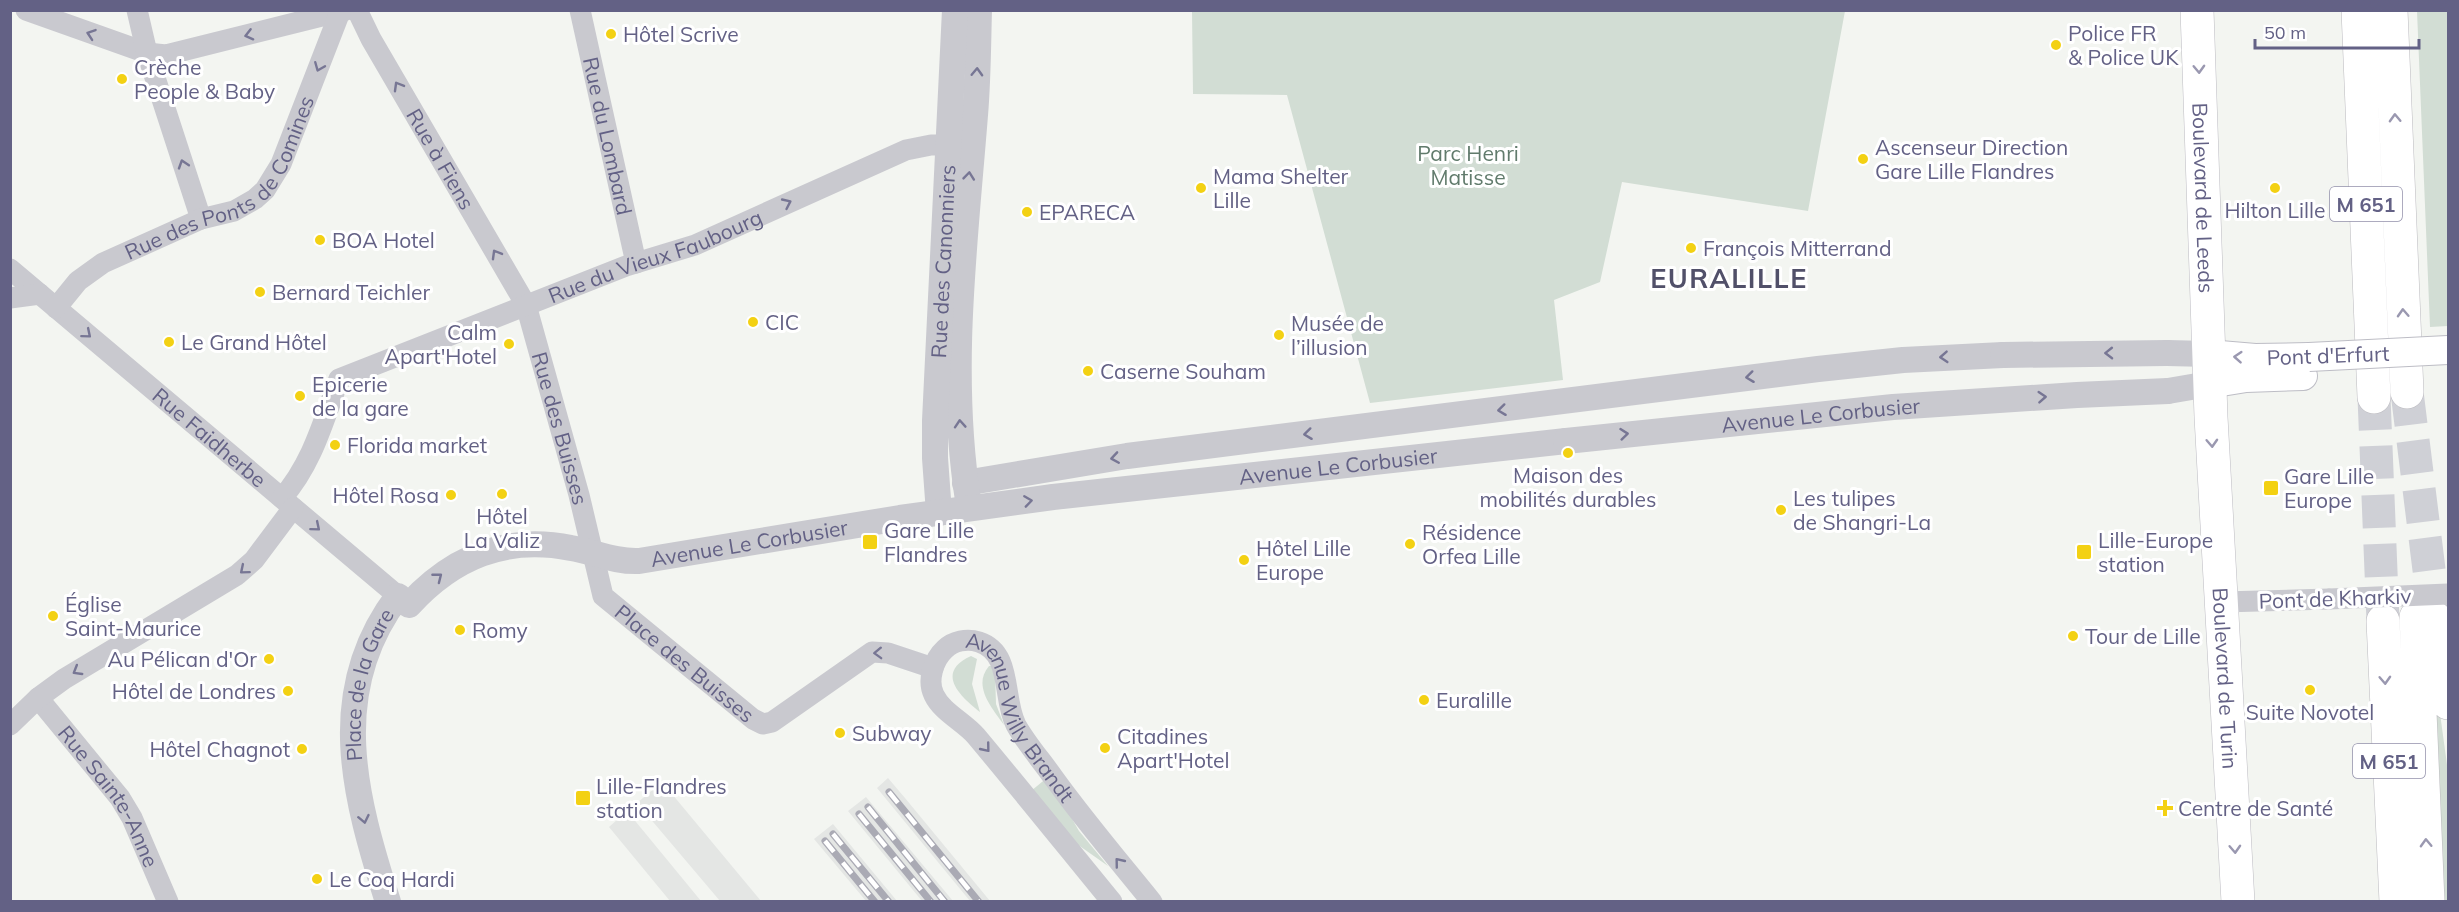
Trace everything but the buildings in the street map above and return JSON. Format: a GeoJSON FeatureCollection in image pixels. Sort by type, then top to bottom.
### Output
{"type":"FeatureCollection","features":[{"type":"Feature","properties":{"kind":"main road","name":"Boulevard de Leeds"},"geometry":{"type":"LineString","coordinates":[[2197,10],[2209,369]]}},
{"type":"Feature","properties":{"kind":"main road"},"geometry":{"type":"LineString","coordinates":[[2336,10],[2347,142],[2370,312]]}},
{"type":"Feature","properties":{"kind":"main road","name":"M 651"},"geometry":{"type":"LineString","coordinates":[[2358,10],[2374,397]]}},
{"type":"Feature","properties":{"kind":"main road","name":"M 651"},"geometry":{"type":"LineString","coordinates":[[2391,11],[2407,393]]}},
{"type":"Feature","properties":{"kind":"main road","name":"Pont d'Erfurt"},"geometry":{"type":"LineString","coordinates":[[2209,369],[2246,378],[2310,367],[2448,350]]}},
{"type":"Feature","properties":{"kind":"main road","name":"Pont d'Erfurt"},"geometry":{"type":"LineString","coordinates":[[2310,367],[2448,370]]}},
{"type":"Feature","properties":{"kind":"main road","name":"Boulevard de Turin"},"geometry":{"type":"LineString","coordinates":[[2209,369],[2238,902]]}},
{"type":"Feature","properties":{"kind":"main road"},"geometry":{"type":"LineString","coordinates":[[2433,610],[2448,703]]}},
{"type":"Feature","properties":{"kind":"main road","name":"M 651"},"geometry":{"type":"LineString","coordinates":[[2428,902],[2433,610]]}},
{"type":"Feature","properties":{"kind":"main road","name":"M 651"},"geometry":{"type":"LineString","coordinates":[[2383,621],[2396,902]]}},
{"type":"Feature","properties":{"kind":"street"},"geometry":{"type":"LineString","coordinates":[[26,10],[147,53],[166,55],[348,11]]}},
{"type":"Feature","properties":{"kind":"street"},"geometry":{"type":"LineString","coordinates":[[137,10],[147,53],[201,219]]}},
{"type":"Feature","properties":{"kind":"street","name":"Rue du Lombard"},"geometry":{"type":"LineString","coordinates":[[580,10],[636,263]]}},
{"type":"Feature","properties":{"kind":"street","name":"Rue des Canonniers"},"geometry":{"type":"LineString","coordinates":[[955,10],[963,249],[957,375],[970,509]]}},
{"type":"Feature","properties":{"kind":"street","name":"Rue des Canonniers"},"geometry":{"type":"LineString","coordinates":[[939,513],[935,422],[961,145],[979,10]]}},
{"type":"Feature","properties":{"kind":"street","name":"Rue des Ponts de Comines"},"geometry":{"type":"LineString","coordinates":[[56,308],[78,282],[94,268],[201,219],[234,211],[255,199],[265,190],[280,164],[348,11]]}},
{"type":"Feature","properties":{"kind":"street","name":"Rue à Fiens"},"geometry":{"type":"LineString","coordinates":[[348,11],[371,39],[526,305]]}},
{"type":"Feature","properties":{"kind":"street","name":"Rue du Vieux Faubourg"},"geometry":{"type":"LineString","coordinates":[[287,503],[308,461],[339,379],[636,263],[695,245],[894,154],[917,146],[961,145]]}},
{"type":"Feature","properties":{"kind":"street","name":"Rue Faidherbe"},"geometry":{"type":"LineString","coordinates":[[10,269],[404,601]]}},
{"type":"Feature","properties":{"kind":"street"},"geometry":{"type":"LineString","coordinates":[[10,298],[40,294]]}},
{"type":"Feature","properties":{"kind":"street","name":"Rue des Buisses"},"geometry":{"type":"LineString","coordinates":[[526,305],[578,488],[592,552]]}},
{"type":"Feature","properties":{"kind":"street","name":"Avenue Le Corbusier"},"geometry":{"type":"LineString","coordinates":[[966,483],[1127,456],[1903,360],[1983,355],[2167,353],[2209,369]]}},
{"type":"Feature","properties":{"kind":"street","name":"Avenue Le Corbusier"},"geometry":{"type":"LineString","coordinates":[[472,557],[508,547],[526,545],[562,546],[623,561],[639,561],[939,513],[1178,482],[1881,408],[2077,394],[2168,391],[2209,369]]}},
{"type":"Feature","properties":{"kind":"street"},"geometry":{"type":"LineString","coordinates":[[13,720],[64,679],[237,575],[254,560],[287,503]]}},
{"type":"Feature","properties":{"kind":"street","name":"Place des Buisses"},"geometry":{"type":"LineString","coordinates":[[592,552],[601,593],[606,600],[760,723],[772,722],[872,652],[888,653],[933,668]]}},
{"type":"Feature","properties":{"kind":"street","name":"Place de la Gare"},"geometry":{"type":"LineString","coordinates":[[388,902],[366,829],[356,779],[352,736],[358,685],[374,636],[404,601],[437,577],[472,557]]}},
{"type":"Feature","properties":{"kind":"street","name":"Pont de Kharkiv"},"geometry":{"type":"LineString","coordinates":[[2222,602],[2328,599],[2433,610]]}},
{"type":"Feature","properties":{"kind":"street","name":"Avenue Willy Brandt"},"geometry":{"type":"LineString","coordinates":[[1112,902],[975,734],[936,699],[932,687],[933,668],[942,651],[960,641],[979,642],[995,652],[1001,662],[1011,713],[1023,735],[1081,814],[1152,902]]}},
{"type":"Feature","properties":{"kind":"street","name":"Rue Sainte-Anne"},"geometry":{"type":"LineString","coordinates":[[38,698],[120,798],[132,818],[168,902]]}},
{"type":"Feature","properties":{"kind":"shaded area"},"geometry":{"type":"Polygon","coordinates":[[[888,778],[990,901],[970,901],[877,788],[888,778]]]}},
{"type":"Feature","properties":{"kind":"shaded area"},"geometry":{"type":"Polygon","coordinates":[[[662,782],[761,901],[720,901],[637,803],[662,782]]]}},
{"type":"Feature","properties":{"kind":"shaded area"},"geometry":{"type":"Polygon","coordinates":[[[866,797],[953,901],[922,901],[848,811],[866,797]]]}},
{"type":"Feature","properties":{"kind":"shaded area"},"geometry":{"type":"Polygon","coordinates":[[[627,811],[701,901],[670,901],[609,827],[627,811]]]}},
{"type":"Feature","properties":{"kind":"shaded area"},"geometry":{"type":"Polygon","coordinates":[[[833,824],[897,901],[866,901],[814,839],[833,824]]]}},
{"type":"Feature","properties":{"kind":"green space","name":"Parc Henri Matisse"},"geometry":{"type":"Polygon","coordinates":[[[1192,10],[1845,11],[1808,211],[1622,182],[1600,282],[1554,300],[1563,380],[1370,403],[1287,95],[1193,94],[1192,10]]]}},
{"type":"Feature","properties":{"kind":"green space"},"geometry":{"type":"Polygon","coordinates":[[[2417,11],[2448,11],[2448,326],[2430,327],[2417,11]]]}},
{"type":"Feature","properties":{"kind":"green space"},"geometry":{"type":"Polygon","coordinates":[[[2430,640],[2448,772],[2448,901],[2445,901],[2442,869],[2430,640]]]}},
{"type":"Feature","properties":{"kind":"green space"},"geometry":{"type":"Polygon","coordinates":[[[971,656],[977,659],[972,684],[980,712],[954,685],[954,670],[971,656]]]}},
{"type":"Feature","properties":{"kind":"green space"},"geometry":{"type":"Polygon","coordinates":[[[989,666],[992,666],[995,672],[996,704],[1004,725],[989,704],[983,689],[982,681],[989,666]]]}},
{"type":"Feature","properties":{"kind":"green space"},"geometry":{"type":"Polygon","coordinates":[[[1048,777],[1079,831],[1108,866],[1074,842],[1031,791],[1048,777]]]}},
{"type":"Feature","properties":{"kind":"tunnel"},"geometry":{"type":"LineString","coordinates":[[2407,392],[2435,618]]}},
{"type":"Feature","properties":{"kind":"tunnel"},"geometry":{"type":"LineString","coordinates":[[2374,397],[2383,621]]}},
{"type":"Feature","properties":{"kind":"railway"},"geometry":{"type":"LineString","coordinates":[[889,792],[979,902]]}},
{"type":"Feature","properties":{"kind":"railway"},"geometry":{"type":"LineString","coordinates":[[868,807],[945,902]]}},
{"type":"Feature","properties":{"kind":"railway"},"geometry":{"type":"LineString","coordinates":[[859,814],[931,902]]}},
{"type":"Feature","properties":{"kind":"railway"},"geometry":{"type":"LineString","coordinates":[[833,834],[889,902]]}},
{"type":"Feature","properties":{"kind":"railway"},"geometry":{"type":"LineString","coordinates":[[825,841],[875,902]]}},
{"type":"Feature","properties":{"kind":"place","name":"Hôtel Scrive"},"geometry":{"type":"Point","coordinates":[611,34]}},
{"type":"Feature","properties":{"kind":"place","name":"Police FR & Police UK"},"geometry":{"type":"Point","coordinates":[2056,45]}},
{"type":"Feature","properties":{"kind":"place","name":"Crèche People & Baby"},"geometry":{"type":"Point","coordinates":[122,79]}},
{"type":"Feature","properties":{"kind":"place","name":"Ascenseur Direction Gare Lille Flandres"},"geometry":{"type":"Point","coordinates":[1863,159]}},
{"type":"Feature","properties":{"kind":"place","name":"Mama Shelter Lille"},"geometry":{"type":"Point","coordinates":[1201,188]}},
{"type":"Feature","properties":{"kind":"place","name":"Hilton Lille"},"geometry":{"type":"Point","coordinates":[2275,188]}},
{"type":"Feature","properties":{"kind":"place","name":"EPARECA"},"geometry":{"type":"Point","coordinates":[1027,212]}},
{"type":"Feature","properties":{"kind":"place","name":"BOA Hotel"},"geometry":{"type":"Point","coordinates":[320,240]}},
{"type":"Feature","properties":{"kind":"place","name":"François Mitterrand"},"geometry":{"type":"Point","coordinates":[1691,248]}},
{"type":"Feature","properties":{"kind":"place","name":"Bernard Teichler"},"geometry":{"type":"Point","coordinates":[260,292]}},
{"type":"Feature","properties":{"kind":"place","name":"CIC"},"geometry":{"type":"Point","coordinates":[753,322]}},
{"type":"Feature","properties":{"kind":"place","name":"Musée de l’illusion"},"geometry":{"type":"Point","coordinates":[1279,335]}},
{"type":"Feature","properties":{"kind":"place","name":"Le Grand Hôtel"},"geometry":{"type":"Point","coordinates":[169,342]}},
{"type":"Feature","properties":{"kind":"place","name":"Calm Apart'Hotel"},"geometry":{"type":"Point","coordinates":[509,344]}},
{"type":"Feature","properties":{"kind":"place","name":"Caserne Souham"},"geometry":{"type":"Point","coordinates":[1088,371]}},
{"type":"Feature","properties":{"kind":"place","name":"Epicerie de la gare"},"geometry":{"type":"Point","coordinates":[300,396]}},
{"type":"Feature","properties":{"kind":"place","name":"Florida market"},"geometry":{"type":"Point","coordinates":[335,445]}},
{"type":"Feature","properties":{"kind":"place","name":"Maison des mobilités durables"},"geometry":{"type":"Point","coordinates":[1568,453]}},
{"type":"Feature","properties":{"kind":"place","name":"Gare Lille Europe"},"geometry":{"type":"Point","coordinates":[2271,488]}},
{"type":"Feature","properties":{"kind":"place","name":"Hôtel La Valiz"},"geometry":{"type":"Point","coordinates":[502,494]}},
{"type":"Feature","properties":{"kind":"place","name":"Hôtel Rosa"},"geometry":{"type":"Point","coordinates":[451,495]}},
{"type":"Feature","properties":{"kind":"place","name":"Les tulipes de Shangri-La"},"geometry":{"type":"Point","coordinates":[1781,510]}},
{"type":"Feature","properties":{"kind":"place","name":"Gare Lille Flandres"},"geometry":{"type":"Point","coordinates":[870,542]}},
{"type":"Feature","properties":{"kind":"place","name":"Résidence Orfea Lille"},"geometry":{"type":"Point","coordinates":[1410,544]}},
{"type":"Feature","properties":{"kind":"place","name":"Lille-Europe station"},"geometry":{"type":"Point","coordinates":[2084,552]}},
{"type":"Feature","properties":{"kind":"place","name":"Hôtel Lille Europe"},"geometry":{"type":"Point","coordinates":[1244,560]}},
{"type":"Feature","properties":{"kind":"place","name":"Église Saint-Maurice"},"geometry":{"type":"Point","coordinates":[53,616]}},
{"type":"Feature","properties":{"kind":"place","name":"Romy"},"geometry":{"type":"Point","coordinates":[460,630]}},
{"type":"Feature","properties":{"kind":"place","name":"Tour de Lille"},"geometry":{"type":"Point","coordinates":[2073,636]}},
{"type":"Feature","properties":{"kind":"place","name":"Au Pélican d'Or"},"geometry":{"type":"Point","coordinates":[269,659]}},
{"type":"Feature","properties":{"kind":"place","name":"Suite Novotel"},"geometry":{"type":"Point","coordinates":[2310,690]}},
{"type":"Feature","properties":{"kind":"place","name":"Hôtel de Londres"},"geometry":{"type":"Point","coordinates":[288,691]}},
{"type":"Feature","properties":{"kind":"place","name":"Euralille"},"geometry":{"type":"Point","coordinates":[1424,700]}},
{"type":"Feature","properties":{"kind":"place","name":"Subway"},"geometry":{"type":"Point","coordinates":[840,733]}},
{"type":"Feature","properties":{"kind":"place","name":"Citadines Apart'Hotel"},"geometry":{"type":"Point","coordinates":[1105,748]}},
{"type":"Feature","properties":{"kind":"place","name":"Hôtel Chagnot"},"geometry":{"type":"Point","coordinates":[302,749]}},
{"type":"Feature","properties":{"kind":"place","name":"Lille-Flandres station"},"geometry":{"type":"Point","coordinates":[583,798]}},
{"type":"Feature","properties":{"kind":"place","name":"Centre de Santé"},"geometry":{"type":"Point","coordinates":[2165,808]}},
{"type":"Feature","properties":{"kind":"place","name":"Le Coq Hardi"},"geometry":{"type":"Point","coordinates":[317,879]}},
{"type":"Feature","properties":{"kind":"district","name":"EURALILLE"},"geometry":{"type":"Point","coordinates":[1729,278]}}]}
